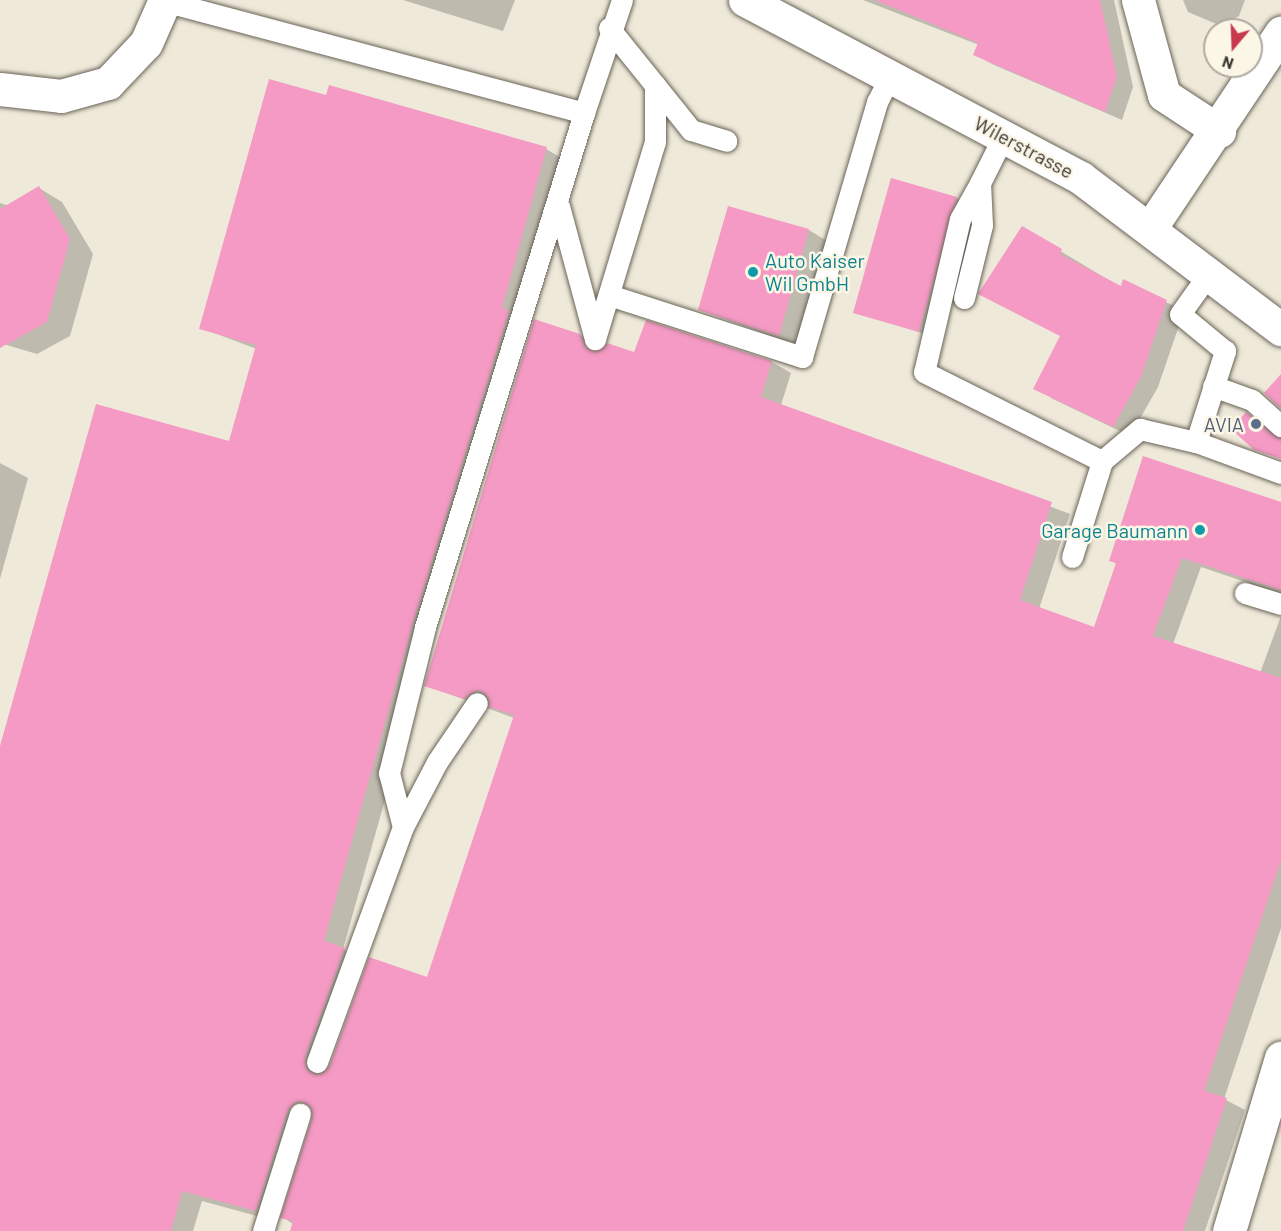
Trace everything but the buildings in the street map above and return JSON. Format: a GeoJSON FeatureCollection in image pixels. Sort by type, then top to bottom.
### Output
{"type":"FeatureCollection","features":[{"type":"Feature","properties":{"kind":"street"},"geometry":{"type":"LineString","coordinates":[[0,88],[61,96],[108,83],[146,43],[164,0]]}},
{"type":"Feature","properties":{"kind":"street","name":"Wilerstrasse"},"geometry":{"type":"LineString","coordinates":[[745,0],[1005,135],[1151,227],[1281,329]]}},
{"type":"Feature","properties":{"kind":"street"},"geometry":{"type":"LineString","coordinates":[[1138,0],[1164,95],[1220,131]]}},
{"type":"Feature","properties":{"kind":"street"},"geometry":{"type":"LineString","coordinates":[[1151,227],[1220,131],[1281,33]]}},
{"type":"Feature","properties":{"kind":"street"},"geometry":{"type":"LineString","coordinates":[[1229,1231],[1281,1058]]}},
{"type":"Feature","properties":{"kind":"lane"},"geometry":{"type":"LineString","coordinates":[[164,0],[584,113]]}},
{"type":"Feature","properties":{"kind":"lane"},"geometry":{"type":"LineString","coordinates":[[403,827],[389,774],[425,627],[558,204],[609,28],[622,0]]}},
{"type":"Feature","properties":{"kind":"lane"},"geometry":{"type":"LineString","coordinates":[[609,28],[691,130],[726,141]]}},
{"type":"Feature","properties":{"kind":"lane"},"geometry":{"type":"LineString","coordinates":[[609,295],[802,357],[847,175],[890,76]]}},
{"type":"Feature","properties":{"kind":"lane"},"geometry":{"type":"LineString","coordinates":[[558,204],[595,339],[655,142],[655,85]]}},
{"type":"Feature","properties":{"kind":"lane"},"geometry":{"type":"LineString","coordinates":[[1005,135],[960,219],[924,372],[1102,461]]}},
{"type":"Feature","properties":{"kind":"lane"},"geometry":{"type":"LineString","coordinates":[[964,298],[982,225],[980,183]]}},
{"type":"Feature","properties":{"kind":"lane"},"geometry":{"type":"LineString","coordinates":[[1196,442],[1225,351],[1180,314],[1210,272]]}},
{"type":"Feature","properties":{"kind":"lane"},"geometry":{"type":"LineString","coordinates":[[1213,386],[1252,400],[1281,426]]}},
{"type":"Feature","properties":{"kind":"lane"},"geometry":{"type":"LineString","coordinates":[[1072,558],[1102,461],[1140,429],[1196,442],[1281,473]]}},
{"type":"Feature","properties":{"kind":"lane"},"geometry":{"type":"LineString","coordinates":[[1245,593],[1281,604]]}},
{"type":"Feature","properties":{"kind":"lane"},"geometry":{"type":"LineString","coordinates":[[317,1062],[403,827],[437,762],[477,703]]}},
{"type":"Feature","properties":{"kind":"lane"},"geometry":{"type":"LineString","coordinates":[[263,1231],[300,1114]]}},
{"type":"Feature","properties":{"kind":"place","name":"Auto Kaiser Wil GmbH"},"geometry":{"type":"Point","coordinates":[753,272]}},
{"type":"Feature","properties":{"kind":"place","name":"AVIA"},"geometry":{"type":"Point","coordinates":[1256,424]}},
{"type":"Feature","properties":{"kind":"place","name":"Garage Baumann"},"geometry":{"type":"Point","coordinates":[1200,530]}}]}
